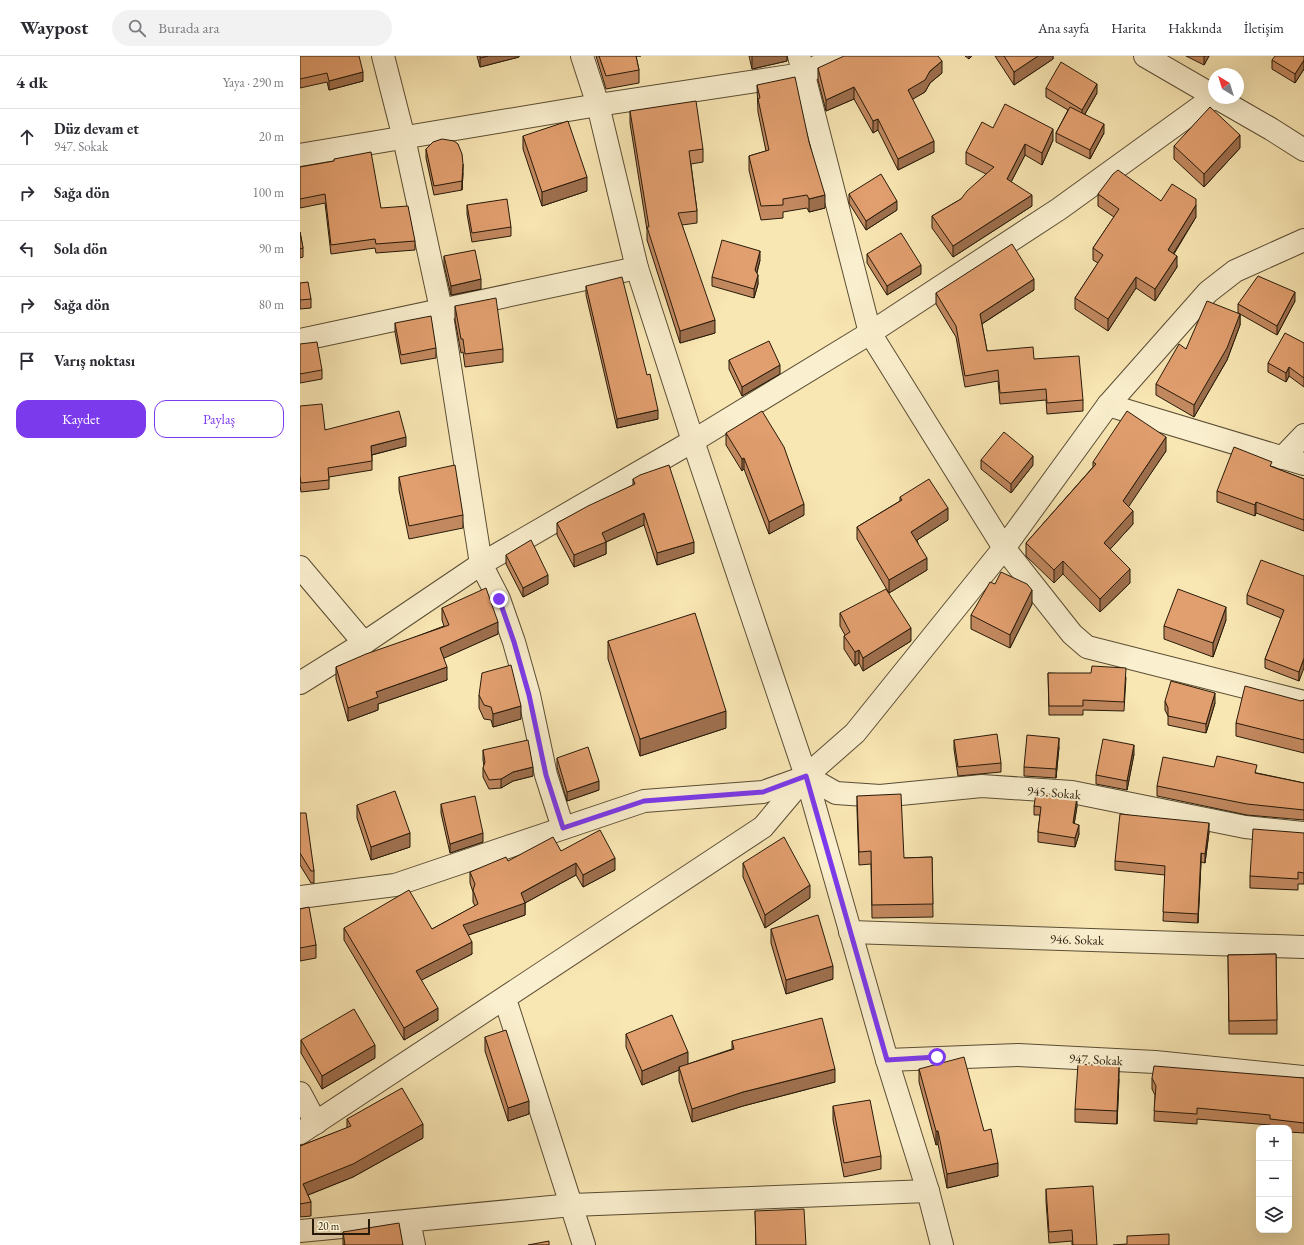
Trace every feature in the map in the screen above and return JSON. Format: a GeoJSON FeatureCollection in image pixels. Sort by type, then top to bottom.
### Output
{"type":"FeatureCollection","features":[{"type":"Feature","properties":{"kind":"street"},"geometry":{"type":"LineString","coordinates":[[383,56],[404,138],[441,309],[481,564],[499,599],[514,642],[529,695],[546,775],[563,828]]}},
{"type":"Feature","properties":{"kind":"street"},"geometry":{"type":"LineString","coordinates":[[582,56],[598,105],[637,268],[692,441],[806,776],[887,1060],[928,1191],[942,1245]]}},
{"type":"Feature","properties":{"kind":"street"},"geometry":{"type":"LineString","coordinates":[[300,155],[598,105],[801,65],[837,56]]}},
{"type":"Feature","properties":{"kind":"street"},"geometry":{"type":"LineString","coordinates":[[1145,56],[1208,93]]}},
{"type":"Feature","properties":{"kind":"street"},"geometry":{"type":"LineString","coordinates":[[801,65],[870,333],[1004,548],[1072,634],[1087,646],[1304,702]]}},
{"type":"Feature","properties":{"kind":"street"},"geometry":{"type":"LineString","coordinates":[[300,683],[364,643],[481,564],[692,441],[870,333],[1059,209],[1208,101]]}},
{"type":"Feature","properties":{"kind":"street"},"geometry":{"type":"LineString","coordinates":[[1227,104],[1304,150]]}},
{"type":"Feature","properties":{"kind":"street"},"geometry":{"type":"LineString","coordinates":[[300,1093],[308,1128],[763,827],[806,776],[855,732],[1004,548],[1108,404],[1208,292],[1235,271],[1304,240]]}},
{"type":"Feature","properties":{"kind":"street"},"geometry":{"type":"LineString","coordinates":[[300,340],[637,268]]}},
{"type":"Feature","properties":{"kind":"street"},"geometry":{"type":"LineString","coordinates":[[1108,404],[1304,464]]}},
{"type":"Feature","properties":{"kind":"street"},"geometry":{"type":"LineString","coordinates":[[1282,458],[1304,435]]}},
{"type":"Feature","properties":{"kind":"street"},"geometry":{"type":"LineString","coordinates":[[300,567],[308,588],[364,643]]}},
{"type":"Feature","properties":{"kind":"street"},"geometry":{"type":"LineString","coordinates":[[300,897],[395,885],[644,801],[763,792],[806,776]]}},
{"type":"Feature","properties":{"kind":"street","name":"945. Sokak"},"geometry":{"type":"LineString","coordinates":[[806,776],[836,793],[880,796],[982,786],[1072,792],[1245,826],[1304,833]]}},
{"type":"Feature","properties":{"kind":"street","name":"946. Sokak"},"geometry":{"type":"LineString","coordinates":[[850,932],[1304,947]]}},
{"type":"Feature","properties":{"kind":"street"},"geometry":{"type":"LineString","coordinates":[[505,999],[584,1245]]}},
{"type":"Feature","properties":{"kind":"street","name":"947. Sokak"},"geometry":{"type":"LineString","coordinates":[[887,1060],[1018,1055],[1155,1062],[1304,1077]]}},
{"type":"Feature","properties":{"kind":"street"},"geometry":{"type":"LineString","coordinates":[[300,1231],[572,1205],[928,1191]]}},
{"type":"Feature","properties":{"kind":"street"},"geometry":{"type":"LineString","coordinates":[[409,1221],[414,1245]]}},
{"type":"Feature","properties":{"kind":"building"},"geometry":{"type":"Polygon","coordinates":[[[300,56],[359,56],[363,72],[329,81],[327,73],[300,79],[300,56]]]}},
{"type":"Feature","properties":{"kind":"building"},"geometry":{"type":"Polygon","coordinates":[[[599,56],[636,56],[639,70],[606,76],[599,56]]]}},
{"type":"Feature","properties":{"kind":"building"},"geometry":{"type":"Polygon","coordinates":[[[844,56],[938,56],[942,61],[930,71],[925,80],[908,90],[934,141],[898,159],[878,119],[873,121],[854,87],[826,100],[818,68],[844,56]]]}},
{"type":"Feature","properties":{"kind":"building"},"geometry":{"type":"Polygon","coordinates":[[[1004,56],[1038,56],[1014,72],[1004,56]]]}},
{"type":"Feature","properties":{"kind":"building"},"geometry":{"type":"Polygon","coordinates":[[[1275,56],[1304,56],[1304,60],[1295,74],[1272,60],[1275,56]]]}},
{"type":"Feature","properties":{"kind":"building"},"geometry":{"type":"Polygon","coordinates":[[[1061,62],[1097,84],[1082,110],[1046,88],[1061,62]]]}},
{"type":"Feature","properties":{"kind":"building"},"geometry":{"type":"Polygon","coordinates":[[[795,77],[809,142],[825,195],[809,199],[807,195],[783,199],[783,205],[761,206],[749,156],[769,150],[758,99],[760,98],[757,85],[795,77]]]}},
{"type":"Feature","properties":{"kind":"building"},"geometry":{"type":"Polygon","coordinates":[[[696,101],[703,149],[689,151],[697,211],[678,213],[715,320],[680,331],[647,227],[649,227],[630,111],[696,101]]]}},
{"type":"Feature","properties":{"kind":"building"},"geometry":{"type":"Polygon","coordinates":[[[1005,104],[1053,129],[1042,153],[1025,144],[1007,179],[1032,195],[953,246],[932,216],[961,199],[967,191],[994,167],[966,152],[982,122],[993,128],[1005,104]]]}},
{"type":"Feature","properties":{"kind":"building"},"geometry":{"type":"Polygon","coordinates":[[[1070,107],[1104,124],[1090,150],[1056,133],[1070,107]]]}},
{"type":"Feature","properties":{"kind":"building"},"geometry":{"type":"Polygon","coordinates":[[[1210,107],[1240,135],[1204,174],[1174,146],[1210,107]]]}},
{"type":"Feature","properties":{"kind":"building"},"geometry":{"type":"Polygon","coordinates":[[[568,121],[587,177],[542,192],[523,136],[568,121]]]}},
{"type":"Feature","properties":{"kind":"building"},"geometry":{"type":"Polygon","coordinates":[[[442,139],[454,141],[458,144],[462,154],[462,181],[434,186],[426,149],[433,142],[442,139]]]}},
{"type":"Feature","properties":{"kind":"building"},"geometry":{"type":"Polygon","coordinates":[[[371,152],[381,208],[408,206],[415,241],[376,244],[375,239],[331,245],[325,194],[300,199],[300,167],[371,152]]]}},
{"type":"Feature","properties":{"kind":"building"},"geometry":{"type":"Polygon","coordinates":[[[1118,170],[1161,201],[1172,184],[1196,199],[1196,205],[1168,250],[1177,256],[1155,289],[1136,277],[1108,319],[1075,298],[1103,255],[1093,248],[1119,209],[1098,194],[1113,174],[1118,170]]]}},
{"type":"Feature","properties":{"kind":"building"},"geometry":{"type":"Polygon","coordinates":[[[881,174],[897,201],[866,221],[849,194],[881,174]]]}},
{"type":"Feature","properties":{"kind":"building"},"geometry":{"type":"Polygon","coordinates":[[[507,199],[511,227],[472,233],[467,205],[507,199]]]}},
{"type":"Feature","properties":{"kind":"building"},"geometry":{"type":"Polygon","coordinates":[[[300,232],[303,248],[300,249],[300,232]]]}},
{"type":"Feature","properties":{"kind":"building"},"geometry":{"type":"Polygon","coordinates":[[[901,233],[921,265],[887,286],[867,254],[901,233]]]}},
{"type":"Feature","properties":{"kind":"building"},"geometry":{"type":"Polygon","coordinates":[[[722,240],[760,251],[755,270],[758,275],[754,289],[712,277],[722,240]]]}},
{"type":"Feature","properties":{"kind":"building"},"geometry":{"type":"Polygon","coordinates":[[[1012,244],[1034,279],[980,314],[987,351],[1033,347],[1034,359],[1079,356],[1083,400],[1047,403],[1046,389],[1000,393],[998,370],[965,376],[956,326],[936,293],[1012,244]]]}},
{"type":"Feature","properties":{"kind":"building"},"geometry":{"type":"Polygon","coordinates":[[[475,250],[481,279],[451,286],[444,256],[475,250]]]}},
{"type":"Feature","properties":{"kind":"building"},"geometry":{"type":"Polygon","coordinates":[[[1258,276],[1295,292],[1277,326],[1238,304],[1258,276]]]}},
{"type":"Feature","properties":{"kind":"building"},"geometry":{"type":"Polygon","coordinates":[[[622,277],[647,375],[650,374],[658,410],[617,419],[586,286],[622,277]]]}},
{"type":"Feature","properties":{"kind":"building"},"geometry":{"type":"Polygon","coordinates":[[[308,282],[311,299],[300,300],[300,283],[308,282]]]}},
{"type":"Feature","properties":{"kind":"building"},"geometry":{"type":"Polygon","coordinates":[[[496,298],[503,349],[465,354],[455,306],[496,298]]]}},
{"type":"Feature","properties":{"kind":"building"},"geometry":{"type":"Polygon","coordinates":[[[1207,301],[1240,314],[1227,348],[1194,405],[1156,384],[1179,344],[1186,349],[1207,301]]]}},
{"type":"Feature","properties":{"kind":"building"},"geometry":{"type":"Polygon","coordinates":[[[431,316],[436,348],[401,355],[395,323],[431,316]]]}},
{"type":"Feature","properties":{"kind":"building"},"geometry":{"type":"Polygon","coordinates":[[[1285,333],[1304,343],[1304,378],[1289,367],[1286,373],[1268,363],[1285,333]]]}},
{"type":"Feature","properties":{"kind":"building"},"geometry":{"type":"Polygon","coordinates":[[[769,341],[780,365],[742,387],[729,360],[769,341]]]}},
{"type":"Feature","properties":{"kind":"building"},"geometry":{"type":"Polygon","coordinates":[[[317,342],[322,370],[300,374],[300,344],[317,342]]]}},
{"type":"Feature","properties":{"kind":"building"},"geometry":{"type":"Polygon","coordinates":[[[322,404],[325,430],[399,411],[406,437],[371,446],[372,461],[328,468],[329,480],[301,483],[300,406],[322,404]]]}},
{"type":"Feature","properties":{"kind":"building"},"geometry":{"type":"Polygon","coordinates":[[[762,411],[784,447],[804,504],[769,522],[744,458],[742,459],[726,433],[762,411]]]}},
{"type":"Feature","properties":{"kind":"building"},"geometry":{"type":"Polygon","coordinates":[[[1127,411],[1166,437],[1123,501],[1133,511],[1104,543],[1130,569],[1100,599],[1063,561],[1054,570],[1026,543],[1096,464],[1093,462],[1127,411]]]}},
{"type":"Feature","properties":{"kind":"building"},"geometry":{"type":"Polygon","coordinates":[[[1004,432],[1033,456],[1011,484],[981,460],[1004,432]]]}},
{"type":"Feature","properties":{"kind":"building"},"geometry":{"type":"Polygon","coordinates":[[[1234,447],[1272,462],[1270,466],[1304,479],[1304,520],[1256,502],[1255,505],[1217,491],[1234,447]]]}},
{"type":"Feature","properties":{"kind":"building"},"geometry":{"type":"Polygon","coordinates":[[[455,465],[463,515],[409,526],[399,477],[455,465]]]}},
{"type":"Feature","properties":{"kind":"building"},"geometry":{"type":"Polygon","coordinates":[[[669,465],[694,542],[657,553],[644,513],[602,533],[606,542],[574,555],[557,523],[588,506],[635,484],[633,479],[640,475],[669,465]]]}},
{"type":"Feature","properties":{"kind":"building"},"geometry":{"type":"Polygon","coordinates":[[[929,479],[948,508],[911,532],[927,558],[889,580],[857,527],[902,500],[900,497],[929,479]]]}},
{"type":"Feature","properties":{"kind":"building"},"geometry":{"type":"Polygon","coordinates":[[[531,540],[548,575],[523,588],[506,555],[531,540]]]}},
{"type":"Feature","properties":{"kind":"building"},"geometry":{"type":"Polygon","coordinates":[[[1261,560],[1304,576],[1304,658],[1299,672],[1265,659],[1284,610],[1247,595],[1261,560]]]}},
{"type":"Feature","properties":{"kind":"building"},"geometry":{"type":"Polygon","coordinates":[[[1001,572],[1027,584],[1032,590],[1010,635],[971,615],[990,582],[995,584],[1001,572]]]}},
{"type":"Feature","properties":{"kind":"building"},"geometry":{"type":"Polygon","coordinates":[[[486,588],[498,622],[440,648],[447,667],[376,692],[378,697],[348,708],[336,667],[366,654],[449,625],[442,608],[486,588]]]}},
{"type":"Feature","properties":{"kind":"building"},"geometry":{"type":"Polygon","coordinates":[[[886,589],[911,628],[863,658],[859,650],[855,652],[844,636],[850,632],[840,613],[886,589]]]}},
{"type":"Feature","properties":{"kind":"building"},"geometry":{"type":"Polygon","coordinates":[[[1178,589],[1226,607],[1213,643],[1164,626],[1178,589]]]}},
{"type":"Feature","properties":{"kind":"building"},"geometry":{"type":"Polygon","coordinates":[[[695,613],[726,711],[640,739],[608,641],[695,613]]]}},
{"type":"Feature","properties":{"kind":"building"},"geometry":{"type":"Polygon","coordinates":[[[511,665],[521,706],[493,714],[491,707],[484,705],[479,695],[482,673],[511,665]]]}},
{"type":"Feature","properties":{"kind":"building"},"geometry":{"type":"Polygon","coordinates":[[[1092,666],[1126,668],[1124,702],[1083,700],[1083,706],[1049,706],[1048,673],[1091,673],[1092,666]]]}},
{"type":"Feature","properties":{"kind":"building"},"geometry":{"type":"Polygon","coordinates":[[[1171,681],[1215,693],[1206,724],[1168,716],[1168,708],[1165,701],[1171,681]]]}},
{"type":"Feature","properties":{"kind":"building"},"geometry":{"type":"Polygon","coordinates":[[[1245,686],[1301,701],[1304,700],[1304,740],[1236,723],[1245,686]]]}},
{"type":"Feature","properties":{"kind":"building"},"geometry":{"type":"Polygon","coordinates":[[[997,734],[1001,763],[958,767],[954,740],[997,734]]]}},
{"type":"Feature","properties":{"kind":"building"},"geometry":{"type":"Polygon","coordinates":[[[1027,735],[1059,738],[1056,769],[1024,767],[1027,735]]]}},
{"type":"Feature","properties":{"kind":"building"},"geometry":{"type":"Polygon","coordinates":[[[1103,739],[1134,745],[1127,781],[1096,775],[1103,739]]]}},
{"type":"Feature","properties":{"kind":"building"},"geometry":{"type":"Polygon","coordinates":[[[528,740],[533,767],[513,772],[501,779],[489,780],[483,768],[485,762],[483,750],[528,740]]]}},
{"type":"Feature","properties":{"kind":"building"},"geometry":{"type":"Polygon","coordinates":[[[588,747],[599,781],[567,792],[557,758],[588,747]]]}},
{"type":"Feature","properties":{"kind":"building"},"geometry":{"type":"Polygon","coordinates":[[[1217,756],[1257,765],[1255,773],[1304,783],[1304,810],[1247,804],[1157,786],[1163,757],[1214,767],[1217,756]]]}},
{"type":"Feature","properties":{"kind":"building"},"geometry":{"type":"Polygon","coordinates":[[[395,791],[410,833],[371,847],[357,805],[395,791]]]}},
{"type":"Feature","properties":{"kind":"building"},"geometry":{"type":"Polygon","coordinates":[[[1036,793],[1077,797],[1073,823],[1079,825],[1075,838],[1038,832],[1041,807],[1034,806],[1036,793]]]}},
{"type":"Feature","properties":{"kind":"building"},"geometry":{"type":"Polygon","coordinates":[[[901,794],[904,858],[932,857],[933,904],[872,905],[871,851],[859,852],[857,796],[901,794]]]}},
{"type":"Feature","properties":{"kind":"building"},"geometry":{"type":"Polygon","coordinates":[[[475,796],[483,833],[450,844],[441,804],[475,796]]]}},
{"type":"Feature","properties":{"kind":"building"},"geometry":{"type":"Polygon","coordinates":[[[300,813],[306,813],[314,871],[311,871],[300,853],[300,813]]]}},
{"type":"Feature","properties":{"kind":"building"},"geometry":{"type":"Polygon","coordinates":[[[1120,814],[1209,823],[1205,854],[1201,853],[1198,914],[1163,912],[1165,866],[1115,861],[1120,814]]]}},
{"type":"Feature","properties":{"kind":"building"},"geometry":{"type":"Polygon","coordinates":[[[1253,829],[1304,833],[1304,873],[1298,872],[1298,879],[1250,876],[1253,829]]]}},
{"type":"Feature","properties":{"kind":"building"},"geometry":{"type":"Polygon","coordinates":[[[600,830],[615,858],[583,875],[576,863],[521,893],[525,903],[463,925],[472,942],[416,971],[438,1008],[404,1028],[344,928],[409,890],[432,929],[478,904],[473,890],[475,884],[470,872],[506,857],[508,861],[553,837],[561,851],[600,830]]]}},
{"type":"Feature","properties":{"kind":"building"},"geometry":{"type":"Polygon","coordinates":[[[784,837],[810,885],[765,915],[743,863],[784,837]]]}},
{"type":"Feature","properties":{"kind":"building"},"geometry":{"type":"Polygon","coordinates":[[[309,907],[316,945],[300,948],[300,909],[309,907]]]}},
{"type":"Feature","properties":{"kind":"building"},"geometry":{"type":"Polygon","coordinates":[[[818,915],[833,966],[786,980],[771,929],[818,915]]]}},
{"type":"Feature","properties":{"kind":"building"},"geometry":{"type":"Polygon","coordinates":[[[1276,954],[1277,1020],[1229,1021],[1228,955],[1276,954]]]}},
{"type":"Feature","properties":{"kind":"building"},"geometry":{"type":"Polygon","coordinates":[[[354,1009],[375,1045],[322,1076],[301,1040],[354,1009]]]}},
{"type":"Feature","properties":{"kind":"building"},"geometry":{"type":"Polygon","coordinates":[[[672,1015],[688,1052],[642,1071],[626,1034],[672,1015]]]}},
{"type":"Feature","properties":{"kind":"building"},"geometry":{"type":"Polygon","coordinates":[[[822,1018],[835,1069],[743,1092],[692,1109],[679,1067],[734,1049],[732,1041],[822,1018]]]}},
{"type":"Feature","properties":{"kind":"building"},"geometry":{"type":"Polygon","coordinates":[[[506,1030],[529,1101],[508,1108],[485,1037],[506,1030]]]}},
{"type":"Feature","properties":{"kind":"building"},"geometry":{"type":"Polygon","coordinates":[[[964,1057],[984,1131],[991,1129],[998,1163],[947,1174],[938,1131],[936,1131],[919,1069],[964,1057]]]}},
{"type":"Feature","properties":{"kind":"building"},"geometry":{"type":"Polygon","coordinates":[[[1078,1064],[1119,1066],[1117,1111],[1075,1109],[1078,1064]]]}},
{"type":"Feature","properties":{"kind":"building"},"geometry":{"type":"Polygon","coordinates":[[[1154,1066],[1304,1078],[1304,1123],[1270,1119],[1270,1115],[1197,1108],[1197,1114],[1154,1111],[1156,1086],[1152,1078],[1154,1066]]]}},
{"type":"Feature","properties":{"kind":"building"},"geometry":{"type":"Polygon","coordinates":[[[402,1088],[423,1124],[353,1164],[303,1184],[311,1202],[300,1204],[300,1146],[351,1126],[347,1119],[402,1088]]]}},
{"type":"Feature","properties":{"kind":"building"},"geometry":{"type":"Polygon","coordinates":[[[870,1100],[881,1156],[844,1163],[833,1106],[870,1100]]]}},
{"type":"Feature","properties":{"kind":"building"},"geometry":{"type":"Polygon","coordinates":[[[1093,1186],[1097,1245],[1073,1245],[1072,1230],[1049,1232],[1046,1189],[1093,1186]]]}},
{"type":"Feature","properties":{"kind":"building"},"geometry":{"type":"Polygon","coordinates":[[[804,1209],[806,1245],[756,1245],[755,1211],[804,1209]]]}},
{"type":"Feature","properties":{"kind":"building"},"geometry":{"type":"Polygon","coordinates":[[[399,1223],[403,1245],[345,1245],[343,1232],[399,1223]]]}},
{"type":"Feature","properties":{"kind":"building"},"geometry":{"type":"Polygon","coordinates":[[[1169,1234],[1169,1245],[1113,1245],[1127,1244],[1127,1236],[1169,1234]]]}},
{"type":"Feature","properties":{"kind":"building"},"geometry":{"type":"Polygon","coordinates":[[[549,1241],[549,1245],[528,1245],[549,1241]]]}},
{"type":"Feature","properties":{"kind":"route"},"geometry":{"type":"LineString","coordinates":[[499,599],[514,642],[529,695],[546,775],[563,828],[644,801],[763,792],[806,776],[887,1060],[937,1057]]}}]}
